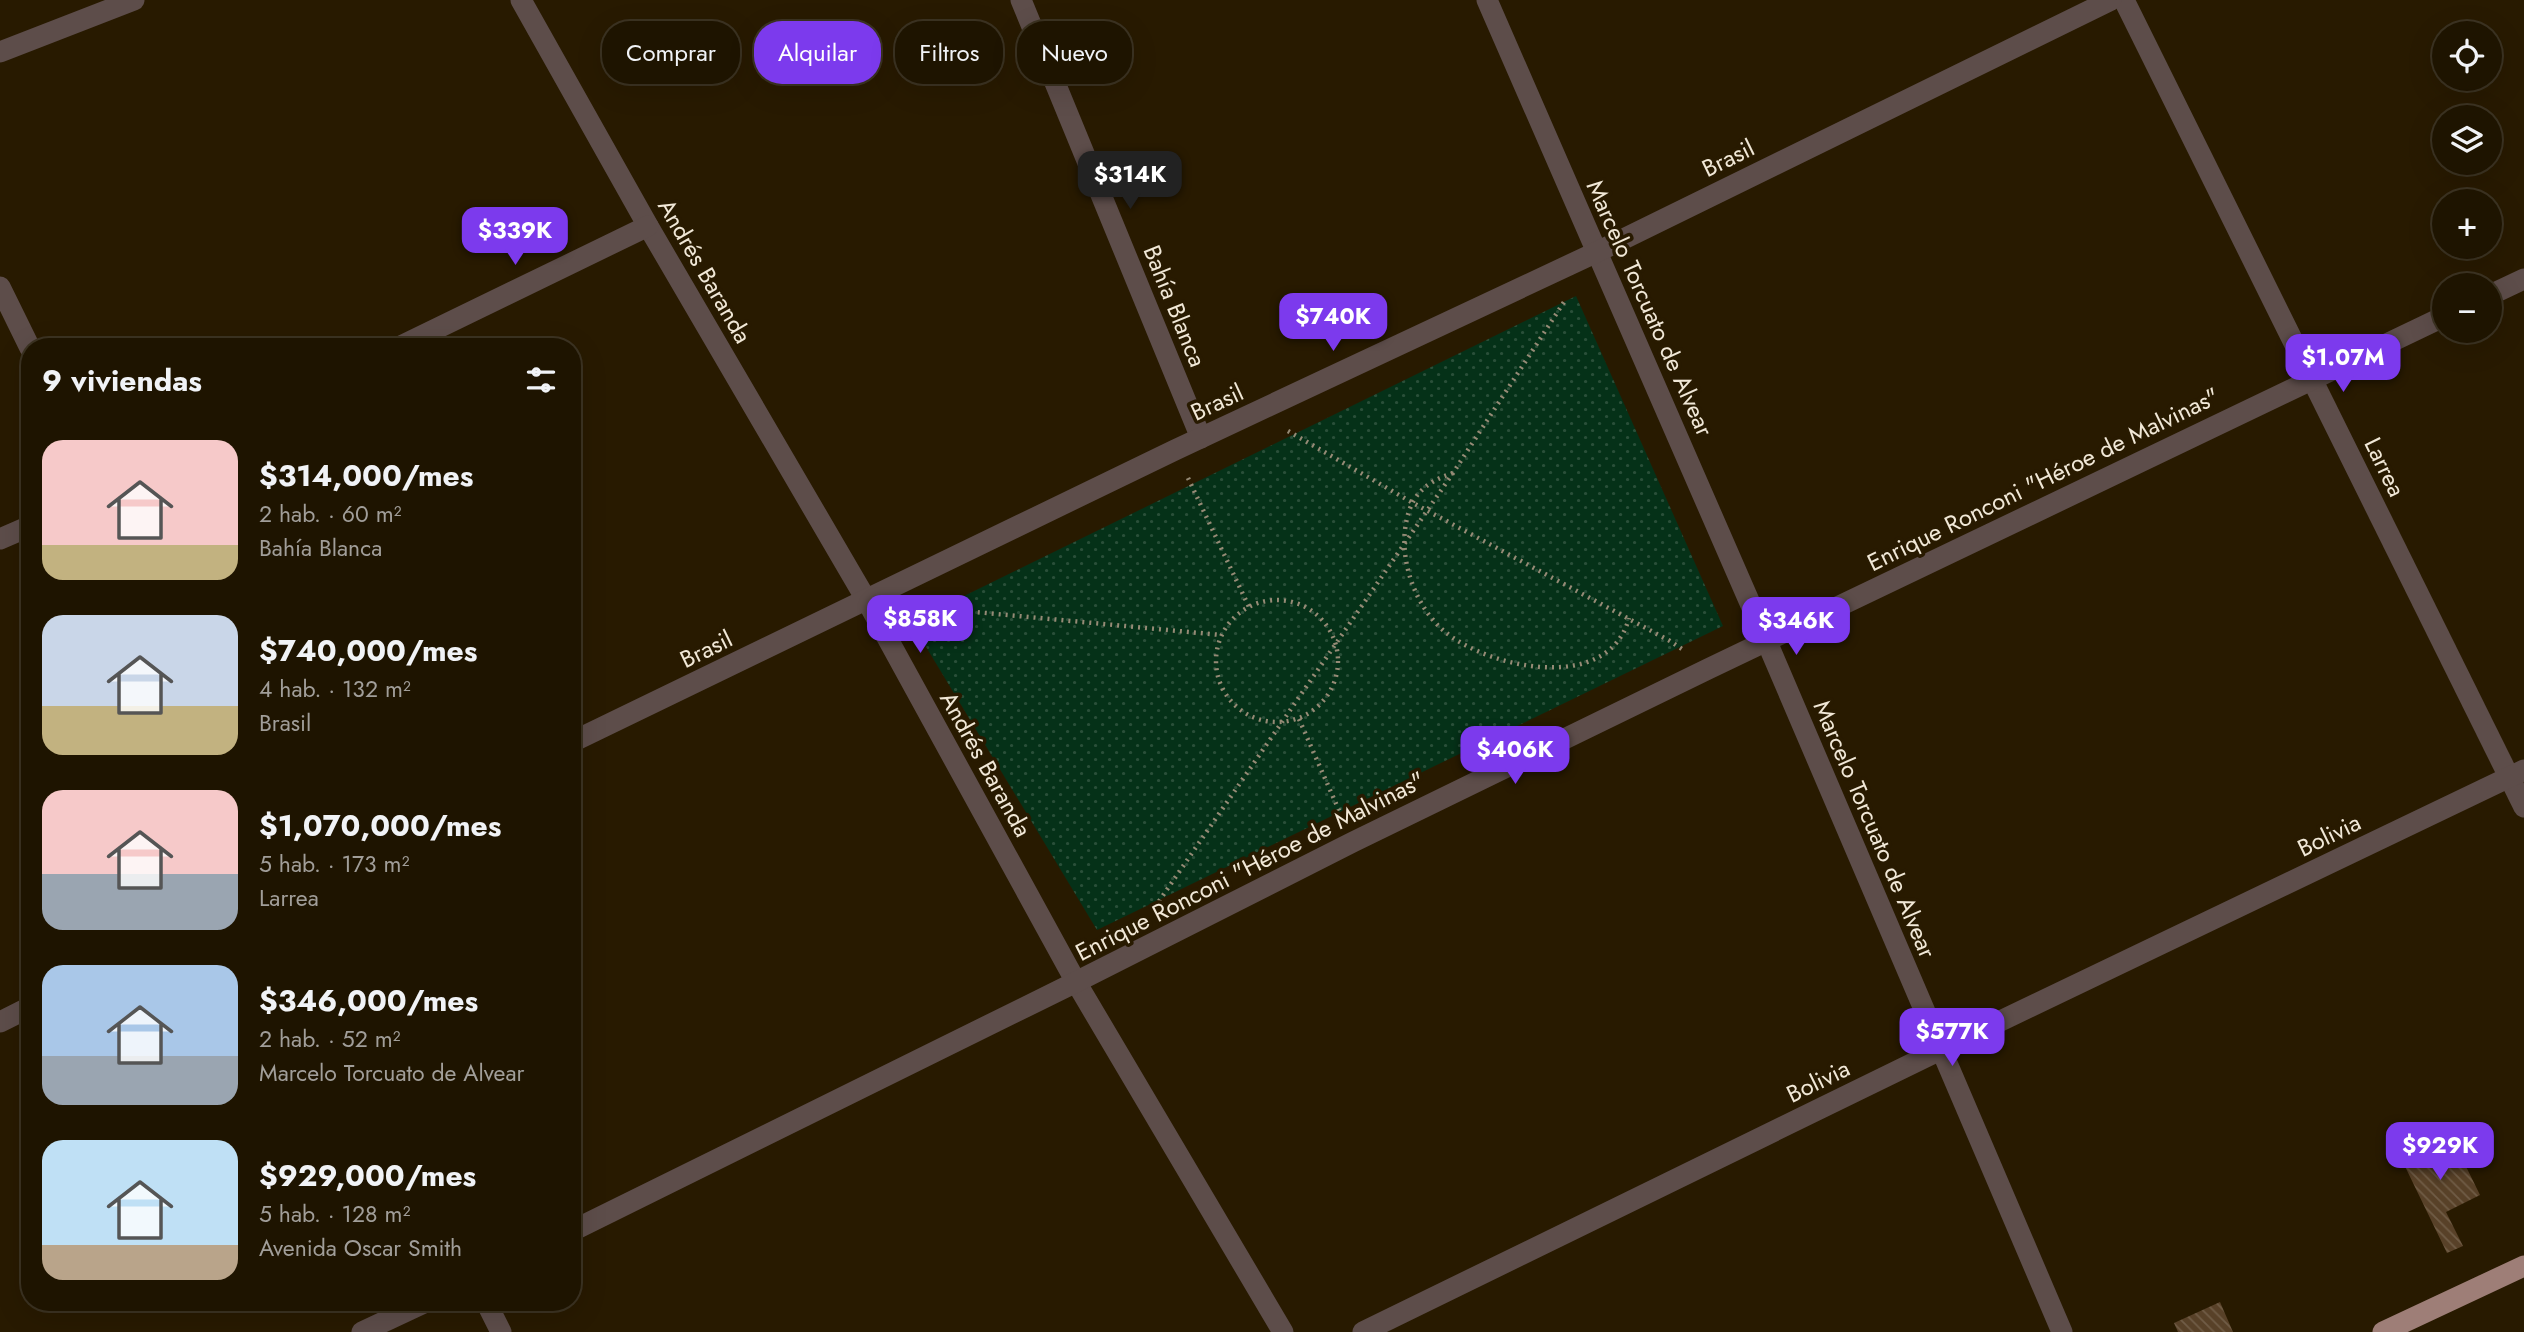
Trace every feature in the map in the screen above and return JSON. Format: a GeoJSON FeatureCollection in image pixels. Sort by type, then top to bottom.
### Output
{"type":"FeatureCollection","features":[{"type":"Feature","properties":{"kind":"main road"},"geometry":{"type":"LineString","coordinates":[[2383,1332],[2524,1266]]}},
{"type":"Feature","properties":{"kind":"street"},"geometry":{"type":"LineString","coordinates":[[0,52],[134,0]]}},
{"type":"Feature","properties":{"kind":"street","name":"Andrés Baranda"},"geometry":{"type":"LineString","coordinates":[[521,0],[867,601],[1076,982],[1283,1332]]}},
{"type":"Feature","properties":{"kind":"street","name":"Bahía Blanca"},"geometry":{"type":"LineString","coordinates":[[1021,0],[1201,438]]}},
{"type":"Feature","properties":{"kind":"street","name":"Marcelo Torcuato de Alvear"},"geometry":{"type":"LineString","coordinates":[[1487,0],[1767,642],[2062,1332]]}},
{"type":"Feature","properties":{"kind":"street","name":"Brasil"},"geometry":{"type":"LineString","coordinates":[[581,738],[1175,450],[1597,252],[2111,0]]}},
{"type":"Feature","properties":{"kind":"street","name":"Larrea"},"geometry":{"type":"LineString","coordinates":[[2124,0],[2311,378],[2517,774],[2524,807]]}},
{"type":"Feature","properties":{"kind":"street"},"geometry":{"type":"LineString","coordinates":[[418,338],[649,226]]}},
{"type":"Feature","properties":{"kind":"street"},"geometry":{"type":"LineString","coordinates":[[2502,289],[2524,279]]}},
{"type":"Feature","properties":{"kind":"street"},"geometry":{"type":"LineString","coordinates":[[0,287],[25,338]]}},
{"type":"Feature","properties":{"kind":"street","name":"Enrique Ronconi \"Héroe de Malvinas\""},"geometry":{"type":"LineString","coordinates":[[581,1227],[1353,842],[2432,322]]}},
{"type":"Feature","properties":{"kind":"street"},"geometry":{"type":"LineString","coordinates":[[0,540],[21,530]]}},
{"type":"Feature","properties":{"kind":"street","name":"Bolivia"},"geometry":{"type":"LineString","coordinates":[[1363,1332],[1940,1050],[2517,774]]}},
{"type":"Feature","properties":{"kind":"street"},"geometry":{"type":"LineString","coordinates":[[0,1022],[21,1012]]}},
{"type":"Feature","properties":{"kind":"street"},"geometry":{"type":"LineString","coordinates":[[362,1332],[407,1311]]}},
{"type":"Feature","properties":{"kind":"street"},"geometry":{"type":"LineString","coordinates":[[490,1311],[501,1332]]}},
{"type":"Feature","properties":{"kind":"path"},"geometry":{"type":"LineString","coordinates":[[1135,951],[1149,915],[1453,473],[1567,298]]}},
{"type":"Feature","properties":{"kind":"path"},"geometry":{"type":"LineString","coordinates":[[1256,413],[1413,503],[1670,640],[1708,669]]}},
{"type":"Feature","properties":{"kind":"path"},"geometry":{"type":"LineString","coordinates":[[1175,450],[1249,607]]}},
{"type":"Feature","properties":{"kind":"path"},"geometry":{"type":"LineString","coordinates":[[1453,473],[1435,479],[1422,488],[1406,523],[1403,546],[1419,599],[1429,615],[1458,641],[1504,660],[1537,668],[1554,668],[1596,658],[1615,646],[1626,632],[1629,618]]}},
{"type":"Feature","properties":{"kind":"path"},"geometry":{"type":"LineString","coordinates":[[1268,600],[1288,600],[1307,607],[1323,620],[1336,643],[1339,656],[1337,676],[1330,694],[1316,709],[1299,719],[1281,723],[1258,720],[1240,710],[1225,695],[1217,676],[1216,656],[1221,635],[1233,618],[1249,607],[1268,600]]}},
{"type":"Feature","properties":{"kind":"path"},"geometry":{"type":"LineString","coordinates":[[921,607],[1221,635]]}},
{"type":"Feature","properties":{"kind":"path"},"geometry":{"type":"LineString","coordinates":[[1299,719],[1353,842]]}},
{"type":"Feature","properties":{"kind":"green space"},"geometry":{"type":"Polygon","coordinates":[[[1576,296],[1723,626],[1097,930],[911,622],[1576,296]]]}},
{"type":"Feature","properties":{"kind":"building"},"geometry":{"type":"Polygon","coordinates":[[[2447,1128],[2480,1195],[2446,1212],[2463,1246],[2447,1253],[2398,1152],[2447,1128]]]}},
{"type":"Feature","properties":{"kind":"building"},"geometry":{"type":"Polygon","coordinates":[[[2220,1302],[2233,1332],[2178,1332],[2174,1323],[2220,1302]]]}}]}
